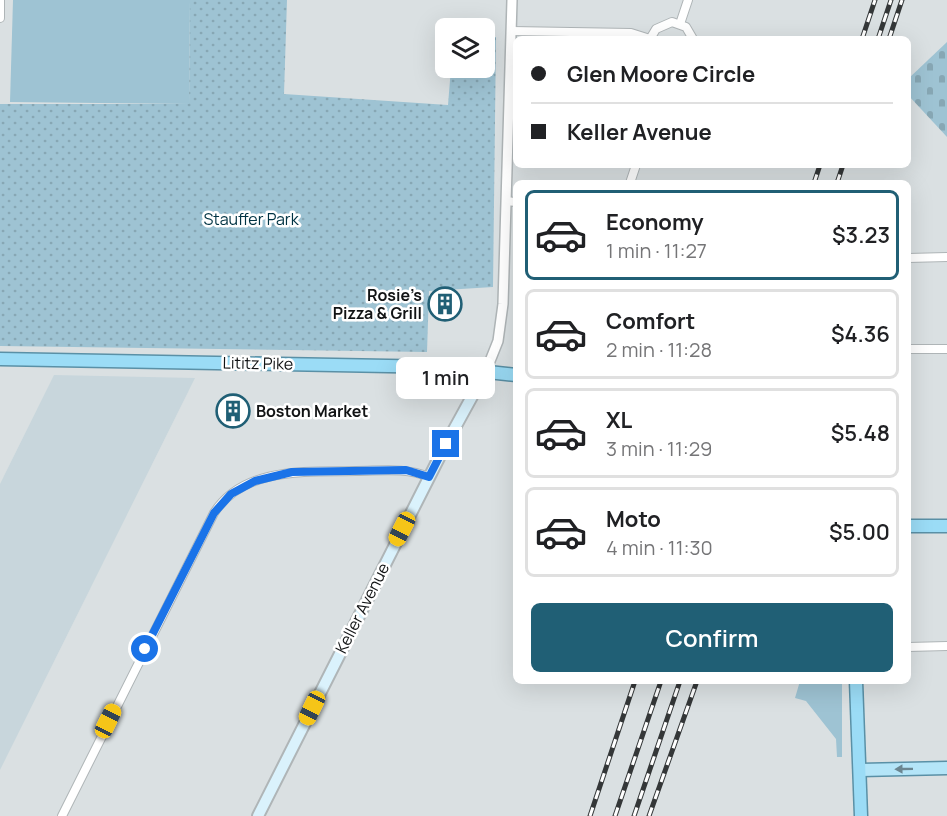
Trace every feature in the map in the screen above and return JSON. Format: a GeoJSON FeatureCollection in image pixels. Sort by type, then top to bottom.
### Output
{"type":"FeatureCollection","features":[{"type":"Feature","properties":{"kind":"highway","name":"Lititz Pike"},"geometry":{"type":"LineString","coordinates":[[0,359],[288,363],[486,371],[513,375]]}},
{"type":"Feature","properties":{"kind":"highway"},"geometry":{"type":"LineString","coordinates":[[911,526],[947,526]]}},
{"type":"Feature","properties":{"kind":"highway"},"geometry":{"type":"LineString","coordinates":[[856,684],[861,816]]}},
{"type":"Feature","properties":{"kind":"main road","name":"Keller Avenue"},"geometry":{"type":"LineString","coordinates":[[258,816],[429,477],[486,371]]}},
{"type":"Feature","properties":{"kind":"main road"},"geometry":{"type":"LineString","coordinates":[[861,770],[947,768]]}},
{"type":"Feature","properties":{"kind":"street"},"geometry":{"type":"LineString","coordinates":[[0,0],[0,18]]}},
{"type":"Feature","properties":{"kind":"street"},"geometry":{"type":"LineString","coordinates":[[486,371],[501,323],[511,201],[512,0]]}},
{"type":"Feature","properties":{"kind":"street"},"geometry":{"type":"LineString","coordinates":[[680,24],[688,0]]}},
{"type":"Feature","properties":{"kind":"street"},"geometry":{"type":"LineString","coordinates":[[652,36],[656,29],[665,23],[680,24],[689,30],[692,36]]}},
{"type":"Feature","properties":{"kind":"street"},"geometry":{"type":"LineString","coordinates":[[511,31],[631,33],[640,36]]}},
{"type":"Feature","properties":{"kind":"street"},"geometry":{"type":"LineString","coordinates":[[911,258],[947,257]]}},
{"type":"Feature","properties":{"kind":"street"},"geometry":{"type":"LineString","coordinates":[[911,349],[947,349]]}},
{"type":"Feature","properties":{"kind":"street"},"geometry":{"type":"LineString","coordinates":[[62,816],[208,523],[224,498],[255,481],[292,472],[406,470],[429,477]]}},
{"type":"Feature","properties":{"kind":"street"},"geometry":{"type":"LineString","coordinates":[[911,647],[947,646]]}},
{"type":"Feature","properties":{"kind":"shaded area"},"geometry":{"type":"Polygon","coordinates":[[[54,375],[195,378],[0,770],[0,484],[54,375]]]}},
{"type":"Feature","properties":{"kind":"green space"},"geometry":{"type":"Polygon","coordinates":[[[13,0],[190,0],[189,104],[10,102],[13,0]]]}},
{"type":"Feature","properties":{"kind":"green space","name":"Stauffer Park"},"geometry":{"type":"Polygon","coordinates":[[[190,0],[287,0],[284,94],[448,105],[450,78],[495,78],[496,37],[493,287],[429,291],[427,352],[0,346],[0,104],[189,104],[190,0]]]}},
{"type":"Feature","properties":{"kind":"green space"},"geometry":{"type":"Polygon","coordinates":[[[947,42],[947,137],[911,98],[911,76],[947,42]]]}},
{"type":"Feature","properties":{"kind":"green space"},"geometry":{"type":"Polygon","coordinates":[[[799,684],[842,684],[842,757],[837,757],[836,739],[806,701],[795,698],[799,684]]]}},
{"type":"Feature","properties":{"kind":"railway"},"geometry":{"type":"LineString","coordinates":[[863,36],[875,0]]}},
{"type":"Feature","properties":{"kind":"railway"},"geometry":{"type":"LineString","coordinates":[[879,36],[891,0]]}},
{"type":"Feature","properties":{"kind":"railway"},"geometry":{"type":"LineString","coordinates":[[890,36],[902,0]]}},
{"type":"Feature","properties":{"kind":"railway"},"geometry":{"type":"LineString","coordinates":[[815,180],[819,168]]}},
{"type":"Feature","properties":{"kind":"railway"},"geometry":{"type":"LineString","coordinates":[[838,180],[842,168]]}},
{"type":"Feature","properties":{"kind":"railway"},"geometry":{"type":"LineString","coordinates":[[590,816],[634,684]]}},
{"type":"Feature","properties":{"kind":"railway"},"geometry":{"type":"LineString","coordinates":[[615,816],[660,684]]}},
{"type":"Feature","properties":{"kind":"railway"},"geometry":{"type":"LineString","coordinates":[[634,816],[679,684]]}},
{"type":"Feature","properties":{"kind":"railway"},"geometry":{"type":"LineString","coordinates":[[649,816],[696,684]]}},
{"type":"Feature","properties":{"kind":"place","name":"Rosie’s Pizza & Grill"},"geometry":{"type":"Point","coordinates":[445,304]}},
{"type":"Feature","properties":{"kind":"place","name":"Boston Market"},"geometry":{"type":"Point","coordinates":[233,411]}},
{"type":"Feature","properties":{"kind":"route"},"geometry":{"type":"LineString","coordinates":[[145,649],[214,513],[224,498],[255,481],[292,472],[406,470],[429,477],[446,444]]}}]}
